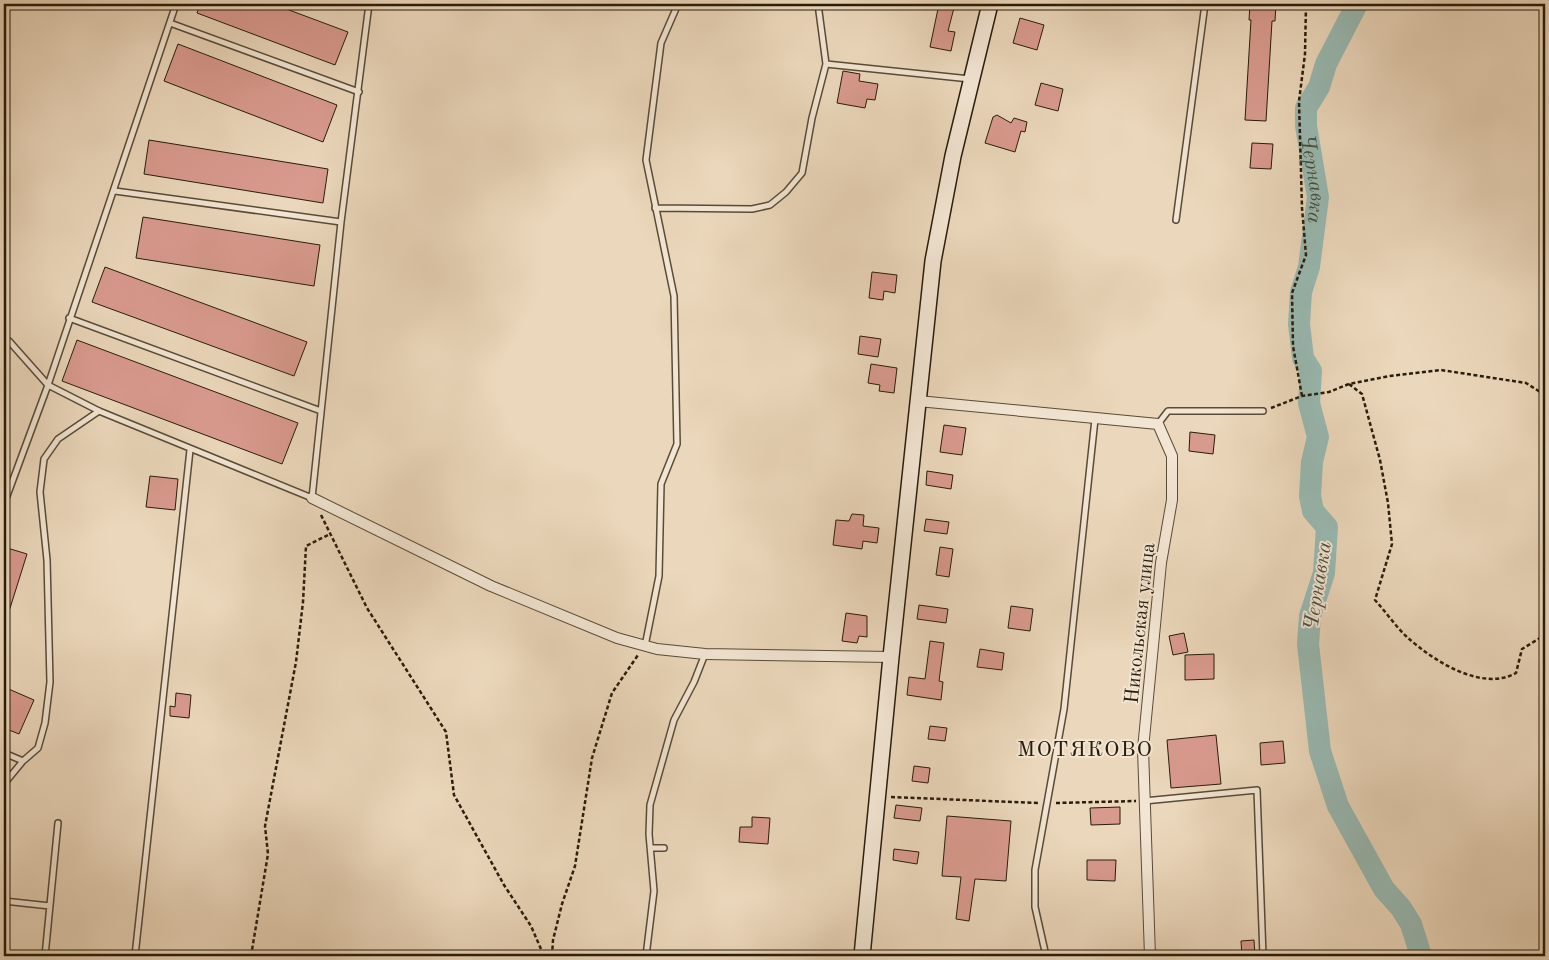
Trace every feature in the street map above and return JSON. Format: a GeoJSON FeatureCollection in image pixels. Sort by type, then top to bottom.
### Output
{"type":"FeatureCollection","features":[{"type":"Feature","properties":{"kind":"main road"},"geometry":{"type":"LineString","coordinates":[[862,956],[891,657],[933,261],[942,205],[990,4]]}},
{"type":"Feature","properties":{"kind":"street"},"geometry":{"type":"LineString","coordinates":[[918,401],[1158,424]]}},
{"type":"Feature","properties":{"kind":"street","name":"Никольская улица"},"geometry":{"type":"LineString","coordinates":[[1150,956],[1143,749],[1159,583],[1172,500],[1172,456],[1158,424]]}},
{"type":"Feature","properties":{"kind":"street"},"geometry":{"type":"LineString","coordinates":[[312,498],[491,586],[617,638],[645,646],[704,654],[891,657]]}},
{"type":"Feature","properties":{"kind":"lane"},"geometry":{"type":"LineString","coordinates":[[4,504],[48,386],[69,318],[115,191],[176,4]]}},
{"type":"Feature","properties":{"kind":"lane"},"geometry":{"type":"LineString","coordinates":[[9,340],[48,386],[99,411],[190,450],[312,498],[341,222],[369,4]]}},
{"type":"Feature","properties":{"kind":"lane"},"geometry":{"type":"LineString","coordinates":[[645,646],[659,576],[661,484],[677,444],[674,296],[646,160],[661,43],[678,4]]}},
{"type":"Feature","properties":{"kind":"lane"},"geometry":{"type":"LineString","coordinates":[[655,208],[752,210],[770,205],[786,192],[802,173],[812,118],[826,64],[818,4]]}},
{"type":"Feature","properties":{"kind":"lane"},"geometry":{"type":"LineString","coordinates":[[1176,220],[1205,4]]}},
{"type":"Feature","properties":{"kind":"lane"},"geometry":{"type":"LineString","coordinates":[[170,23],[359,92]]}},
{"type":"Feature","properties":{"kind":"lane"},"geometry":{"type":"LineString","coordinates":[[826,64],[972,79]]}},
{"type":"Feature","properties":{"kind":"lane"},"geometry":{"type":"LineString","coordinates":[[115,191],[341,222]]}},
{"type":"Feature","properties":{"kind":"lane"},"geometry":{"type":"LineString","coordinates":[[69,318],[321,411]]}},
{"type":"Feature","properties":{"kind":"lane"},"geometry":{"type":"LineString","coordinates":[[4,784],[23,761],[38,748],[45,723],[50,682],[47,560],[40,492],[44,459],[58,439],[99,411]]}},
{"type":"Feature","properties":{"kind":"lane"},"geometry":{"type":"LineString","coordinates":[[1158,424],[1168,411],[1263,411]]}},
{"type":"Feature","properties":{"kind":"lane"},"geometry":{"type":"LineString","coordinates":[[1046,956],[1035,906],[1035,870],[1064,709],[1095,419]]}},
{"type":"Feature","properties":{"kind":"lane"},"geometry":{"type":"LineString","coordinates":[[135,956],[190,450]]}},
{"type":"Feature","properties":{"kind":"lane"},"geometry":{"type":"LineString","coordinates":[[646,956],[654,891],[650,805],[674,720],[694,682],[704,654]]}},
{"type":"Feature","properties":{"kind":"lane"},"geometry":{"type":"LineString","coordinates":[[4,752],[23,761]]}},
{"type":"Feature","properties":{"kind":"lane"},"geometry":{"type":"LineString","coordinates":[[1144,801],[1257,790],[1263,956]]}},
{"type":"Feature","properties":{"kind":"lane"},"geometry":{"type":"LineString","coordinates":[[45,956],[58,823]]}},
{"type":"Feature","properties":{"kind":"lane"},"geometry":{"type":"LineString","coordinates":[[652,848],[664,848]]}},
{"type":"Feature","properties":{"kind":"lane"},"geometry":{"type":"LineString","coordinates":[[4,901],[50,906]]}},
{"type":"Feature","properties":{"kind":"path"},"geometry":{"type":"LineString","coordinates":[[1302,396],[1293,346],[1292,293],[1306,255],[1302,208],[1299,100],[1305,54],[1306,4]]}},
{"type":"Feature","properties":{"kind":"path"},"geometry":{"type":"LineString","coordinates":[[1263,411],[1302,396],[1329,392],[1349,384],[1390,376],[1441,370],[1526,383],[1545,395]]}},
{"type":"Feature","properties":{"kind":"path"},"geometry":{"type":"LineString","coordinates":[[1349,384],[1362,394],[1372,427],[1388,503],[1392,544],[1375,600],[1407,638],[1464,674],[1487,679],[1504,680],[1516,673],[1522,649],[1545,635]]}},
{"type":"Feature","properties":{"kind":"path"},"geometry":{"type":"LineString","coordinates":[[312,498],[367,608],[446,732],[454,795],[504,884],[531,926],[544,956]]}},
{"type":"Feature","properties":{"kind":"path"},"geometry":{"type":"LineString","coordinates":[[251,956],[268,854],[265,826],[296,662],[303,602],[306,546],[330,534]]}},
{"type":"Feature","properties":{"kind":"path"},"geometry":{"type":"LineString","coordinates":[[552,956],[553,940],[562,904],[575,866],[592,758],[612,694],[645,646]]}},
{"type":"Feature","properties":{"kind":"path"},"geometry":{"type":"LineString","coordinates":[[877,796],[1046,803],[1144,801]]}},
{"type":"Feature","properties":{"kind":"building"},"geometry":{"type":"Polygon","coordinates":[[[200,4],[273,4],[348,32],[335,65],[197,13],[200,4]]]}},
{"type":"Feature","properties":{"kind":"building"},"geometry":{"type":"Polygon","coordinates":[[[939,4],[955,4],[948,31],[955,32],[951,51],[930,47],[939,4]]]}},
{"type":"Feature","properties":{"kind":"building"},"geometry":{"type":"Polygon","coordinates":[[[1250,4],[1276,4],[1275,21],[1272,21],[1266,121],[1245,120],[1251,20],[1249,20],[1250,4]]]}},
{"type":"Feature","properties":{"kind":"building"},"geometry":{"type":"Polygon","coordinates":[[[1020,18],[1044,25],[1037,50],[1013,43],[1020,18]]]}},
{"type":"Feature","properties":{"kind":"building"},"geometry":{"type":"Polygon","coordinates":[[[178,44],[337,105],[323,142],[164,81],[178,44]]]}},
{"type":"Feature","properties":{"kind":"building"},"geometry":{"type":"Polygon","coordinates":[[[843,71],[860,74],[859,81],[878,84],[875,100],[867,99],[865,108],[837,103],[843,71]]]}},
{"type":"Feature","properties":{"kind":"building"},"geometry":{"type":"Polygon","coordinates":[[[1041,83],[1063,89],[1058,111],[1035,105],[1041,83]]]}},
{"type":"Feature","properties":{"kind":"building"},"geometry":{"type":"Polygon","coordinates":[[[997,115],[1011,123],[1014,118],[1027,122],[1025,132],[1021,131],[1015,152],[985,143],[993,117],[997,115]]]}},
{"type":"Feature","properties":{"kind":"building"},"geometry":{"type":"Polygon","coordinates":[[[149,140],[328,169],[323,203],[144,174],[149,140]]]}},
{"type":"Feature","properties":{"kind":"building"},"geometry":{"type":"Polygon","coordinates":[[[1252,143],[1273,144],[1271,169],[1250,168],[1252,143]]]}},
{"type":"Feature","properties":{"kind":"building"},"geometry":{"type":"Polygon","coordinates":[[[143,217],[320,245],[314,286],[136,258],[143,217]]]}},
{"type":"Feature","properties":{"kind":"building"},"geometry":{"type":"Polygon","coordinates":[[[105,267],[307,342],[294,376],[92,302],[105,267]]]}},
{"type":"Feature","properties":{"kind":"building"},"geometry":{"type":"Polygon","coordinates":[[[872,272],[897,275],[895,293],[884,291],[883,300],[869,298],[872,272]]]}},
{"type":"Feature","properties":{"kind":"building"},"geometry":{"type":"Polygon","coordinates":[[[860,336],[881,339],[878,357],[858,354],[860,336]]]}},
{"type":"Feature","properties":{"kind":"building"},"geometry":{"type":"Polygon","coordinates":[[[77,340],[298,423],[282,464],[62,381],[77,340]]]}},
{"type":"Feature","properties":{"kind":"building"},"geometry":{"type":"Polygon","coordinates":[[[871,364],[897,368],[894,393],[879,391],[880,385],[868,383],[871,364]]]}},
{"type":"Feature","properties":{"kind":"building"},"geometry":{"type":"Polygon","coordinates":[[[944,425],[966,428],[962,455],[940,452],[944,425]]]}},
{"type":"Feature","properties":{"kind":"building"},"geometry":{"type":"Polygon","coordinates":[[[1190,432],[1215,435],[1213,454],[1189,451],[1190,432]]]}},
{"type":"Feature","properties":{"kind":"building"},"geometry":{"type":"Polygon","coordinates":[[[927,471],[953,475],[951,489],[926,485],[927,471]]]}},
{"type":"Feature","properties":{"kind":"building"},"geometry":{"type":"Polygon","coordinates":[[[150,476],[178,479],[175,510],[146,507],[150,476]]]}},
{"type":"Feature","properties":{"kind":"building"},"geometry":{"type":"Polygon","coordinates":[[[852,514],[864,515],[863,526],[879,528],[877,543],[863,541],[862,549],[833,545],[836,520],[849,521],[852,514]]]}},
{"type":"Feature","properties":{"kind":"building"},"geometry":{"type":"Polygon","coordinates":[[[926,519],[949,522],[947,534],[924,531],[926,519]]]}},
{"type":"Feature","properties":{"kind":"building"},"geometry":{"type":"Polygon","coordinates":[[[4,547],[27,554],[6,621],[4,621],[4,547]]]}},
{"type":"Feature","properties":{"kind":"building"},"geometry":{"type":"Polygon","coordinates":[[[940,547],[953,549],[949,577],[936,575],[940,547]]]}},
{"type":"Feature","properties":{"kind":"building"},"geometry":{"type":"Polygon","coordinates":[[[919,605],[948,609],[946,623],[917,619],[919,605]]]}},
{"type":"Feature","properties":{"kind":"building"},"geometry":{"type":"Polygon","coordinates":[[[1011,606],[1033,609],[1030,631],[1008,628],[1011,606]]]}},
{"type":"Feature","properties":{"kind":"building"},"geometry":{"type":"Polygon","coordinates":[[[846,613],[867,616],[867,637],[859,636],[857,643],[842,641],[846,613]]]}},
{"type":"Feature","properties":{"kind":"building"},"geometry":{"type":"Polygon","coordinates":[[[1184,633],[1188,652],[1173,655],[1169,636],[1184,633]]]}},
{"type":"Feature","properties":{"kind":"building"},"geometry":{"type":"Polygon","coordinates":[[[930,641],[944,643],[939,681],[943,682],[941,700],[907,695],[909,677],[925,679],[930,641]]]}},
{"type":"Feature","properties":{"kind":"building"},"geometry":{"type":"Polygon","coordinates":[[[980,649],[1004,653],[1002,670],[977,667],[980,649]]]}},
{"type":"Feature","properties":{"kind":"building"},"geometry":{"type":"Polygon","coordinates":[[[1214,654],[1214,679],[1185,680],[1185,655],[1214,654]]]}},
{"type":"Feature","properties":{"kind":"building"},"geometry":{"type":"Polygon","coordinates":[[[4,687],[34,700],[19,734],[4,728],[4,687]]]}},
{"type":"Feature","properties":{"kind":"building"},"geometry":{"type":"Polygon","coordinates":[[[176,693],[191,695],[189,718],[170,716],[170,706],[175,707],[176,693]]]}},
{"type":"Feature","properties":{"kind":"building"},"geometry":{"type":"Polygon","coordinates":[[[930,726],[947,728],[945,741],[928,739],[930,726]]]}},
{"type":"Feature","properties":{"kind":"building"},"geometry":{"type":"Polygon","coordinates":[[[1216,735],[1221,784],[1171,788],[1167,740],[1216,735]]]}},
{"type":"Feature","properties":{"kind":"building"},"geometry":{"type":"Polygon","coordinates":[[[1283,741],[1285,763],[1261,765],[1260,743],[1283,741]]]}},
{"type":"Feature","properties":{"kind":"building"},"geometry":{"type":"Polygon","coordinates":[[[914,766],[930,768],[928,783],[912,781],[914,766]]]}},
{"type":"Feature","properties":{"kind":"building"},"geometry":{"type":"Polygon","coordinates":[[[896,805],[922,808],[920,821],[894,818],[896,805]]]}},
{"type":"Feature","properties":{"kind":"building"},"geometry":{"type":"Polygon","coordinates":[[[1120,807],[1120,824],[1091,825],[1090,808],[1120,807]]]}},
{"type":"Feature","properties":{"kind":"building"},"geometry":{"type":"Polygon","coordinates":[[[947,816],[1011,821],[1006,881],[975,879],[969,921],[956,919],[961,877],[942,876],[947,816]]]}},
{"type":"Feature","properties":{"kind":"building"},"geometry":{"type":"Polygon","coordinates":[[[752,817],[770,818],[768,844],[739,842],[740,827],[752,827],[752,817]]]}},
{"type":"Feature","properties":{"kind":"building"},"geometry":{"type":"Polygon","coordinates":[[[894,849],[919,852],[917,864],[893,860],[894,849]]]}},
{"type":"Feature","properties":{"kind":"building"},"geometry":{"type":"Polygon","coordinates":[[[1087,860],[1116,860],[1115,881],[1087,880],[1087,860]]]}},
{"type":"Feature","properties":{"kind":"building"},"geometry":{"type":"Polygon","coordinates":[[[1254,940],[1255,956],[1242,956],[1241,941],[1254,940]]]}},
{"type":"Feature","properties":{"kind":"waterway","name":"Чернавка"},"geometry":{"type":"LineString","coordinates":[[1357,4],[1326,64],[1319,87],[1306,108],[1306,126],[1318,197],[1309,267],[1301,292],[1299,324],[1303,358],[1311,371],[1309,403],[1318,437],[1312,462],[1310,496],[1313,511],[1327,527],[1324,573],[1310,616],[1308,644],[1320,751],[1338,806],[1384,889],[1401,908],[1411,924],[1421,956]]}},
{"type":"Feature","properties":{"kind":"district","name":"МОТЯКОВО"},"geometry":{"type":"Point","coordinates":[1085,748]}}]}
